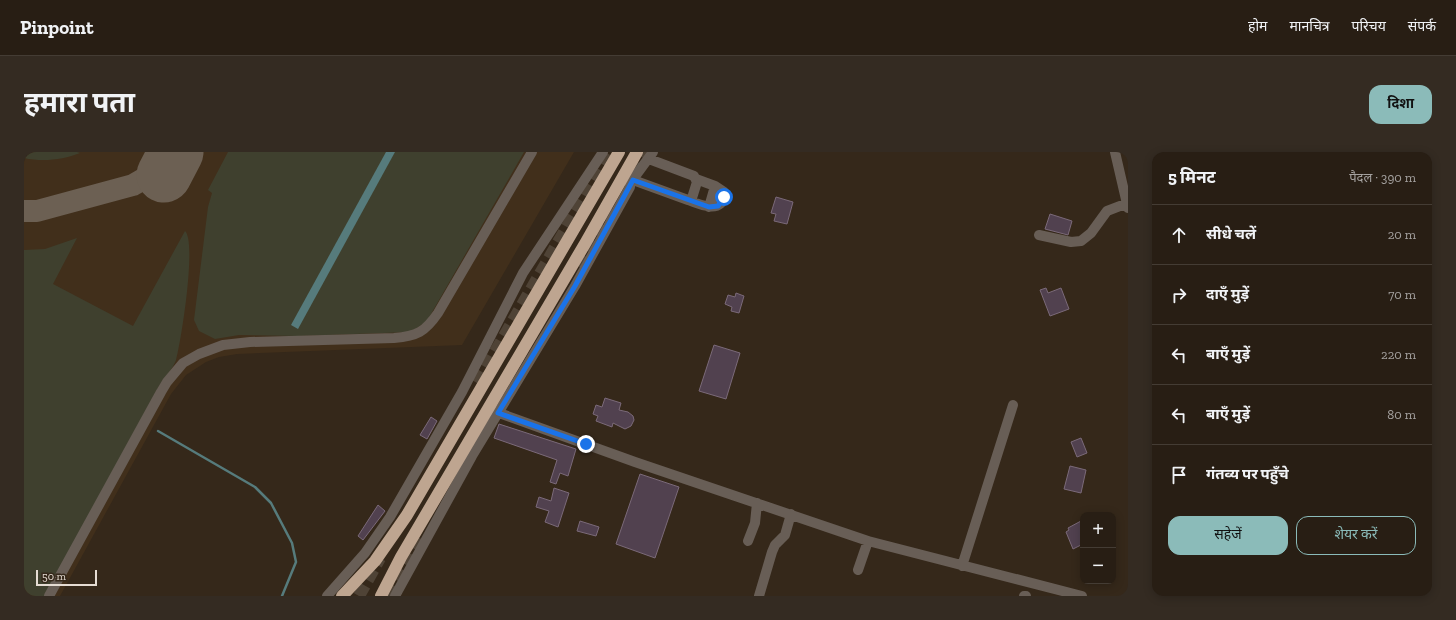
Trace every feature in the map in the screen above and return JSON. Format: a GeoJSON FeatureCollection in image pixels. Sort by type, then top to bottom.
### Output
{"type":"FeatureCollection","features":[{"type":"Feature","properties":{"kind":"highway"},"geometry":{"type":"LineString","coordinates":[[342,596],[388,545],[407,515],[619,152]]}},
{"type":"Feature","properties":{"kind":"highway"},"geometry":{"type":"LineString","coordinates":[[381,596],[401,557],[493,411],[586,242],[629,179],[637,152]]}},
{"type":"Feature","properties":{"kind":"street"},"geometry":{"type":"LineString","coordinates":[[49,596],[160,392],[183,363],[205,351],[232,343],[394,338],[413,335],[425,329],[438,313],[532,152]]}},
{"type":"Feature","properties":{"kind":"street"},"geometry":{"type":"LineString","coordinates":[[327,596],[365,553],[390,517],[462,392],[516,286],[603,152]]}},
{"type":"Feature","properties":{"kind":"street"},"geometry":{"type":"LineString","coordinates":[[1040,235],[1071,242],[1082,241],[1091,233],[1108,211],[1128,205],[1115,152]]}},
{"type":"Feature","properties":{"kind":"street"},"geometry":{"type":"LineString","coordinates":[[651,155],[694,176],[696,179],[715,186],[724,192],[723,201],[718,206],[709,207],[629,179],[651,155]]}},
{"type":"Feature","properties":{"kind":"street"},"geometry":{"type":"LineString","coordinates":[[688,200],[690,200],[693,196],[696,179]]}},
{"type":"Feature","properties":{"kind":"street"},"geometry":{"type":"LineString","coordinates":[[962,566],[1013,406]]}},
{"type":"Feature","properties":{"kind":"street"},"geometry":{"type":"LineString","coordinates":[[395,596],[493,411],[868,541],[1059,593],[1082,596]]}},
{"type":"Feature","properties":{"kind":"street"},"geometry":{"type":"LineString","coordinates":[[748,541],[755,522],[757,503]]}},
{"type":"Feature","properties":{"kind":"street"},"geometry":{"type":"LineString","coordinates":[[759,596],[772,552],[775,545],[785,536],[791,514]]}},
{"type":"Feature","properties":{"kind":"street"},"geometry":{"type":"LineString","coordinates":[[858,570],[868,541]]}},
{"type":"Feature","properties":{"kind":"shaded area"},"geometry":{"type":"Polygon","coordinates":[[[24,152],[574,152],[462,345],[237,354],[219,357],[206,362],[186,375],[171,394],[60,596],[24,596],[24,152]]]}},
{"type":"Feature","properties":{"kind":"green space"},"geometry":{"type":"Polygon","coordinates":[[[24,152],[80,153],[52,160],[45,160],[24,158],[24,152]]]}},
{"type":"Feature","properties":{"kind":"green space"},"geometry":{"type":"Polygon","coordinates":[[[228,152],[524,152],[427,321],[411,332],[298,336],[239,335],[215,339],[199,331],[194,320],[208,207],[212,193],[208,190],[228,152]]]}},
{"type":"Feature","properties":{"kind":"green space"},"geometry":{"type":"Polygon","coordinates":[[[185,231],[188,239],[189,272],[181,334],[175,363],[159,386],[45,596],[24,596],[24,250],[45,249],[77,238],[53,284],[133,326],[185,231]]]}},
{"type":"Feature","properties":{"kind":"water"},"geometry":{"type":"Polygon","coordinates":[[[386,152],[395,152],[298,329],[291,325],[386,152]]]}},
{"type":"Feature","properties":{"kind":"building"},"geometry":{"type":"Polygon","coordinates":[[[776,197],[793,202],[787,224],[774,221],[776,214],[771,213],[776,197]]]}},
{"type":"Feature","properties":{"kind":"building"},"geometry":{"type":"Polygon","coordinates":[[[1050,214],[1072,221],[1068,235],[1045,229],[1050,214]]]}},
{"type":"Feature","properties":{"kind":"building"},"geometry":{"type":"Polygon","coordinates":[[[1046,288],[1048,293],[1061,288],[1069,309],[1050,316],[1040,290],[1046,288]]]}},
{"type":"Feature","properties":{"kind":"building"},"geometry":{"type":"Polygon","coordinates":[[[736,293],[744,296],[739,313],[731,311],[732,307],[725,304],[728,295],[735,297],[736,293]]]}},
{"type":"Feature","properties":{"kind":"building"},"geometry":{"type":"Polygon","coordinates":[[[714,345],[740,353],[726,399],[699,391],[714,345]]]}},
{"type":"Feature","properties":{"kind":"building"},"geometry":{"type":"Polygon","coordinates":[[[605,398],[621,403],[619,410],[628,412],[633,416],[634,420],[631,426],[625,429],[613,423],[612,427],[596,421],[598,416],[593,414],[596,405],[602,407],[605,398]]]}},
{"type":"Feature","properties":{"kind":"building"},"geometry":{"type":"Polygon","coordinates":[[[431,417],[437,421],[427,439],[420,435],[431,417]]]}},
{"type":"Feature","properties":{"kind":"building"},"geometry":{"type":"Polygon","coordinates":[[[499,424],[576,449],[568,476],[560,473],[556,484],[550,482],[557,460],[494,438],[499,424]]]}},
{"type":"Feature","properties":{"kind":"building"},"geometry":{"type":"Polygon","coordinates":[[[1081,438],[1087,453],[1077,457],[1071,442],[1081,438]]]}},
{"type":"Feature","properties":{"kind":"building"},"geometry":{"type":"Polygon","coordinates":[[[1070,466],[1086,470],[1081,493],[1064,489],[1070,466]]]}},
{"type":"Feature","properties":{"kind":"building"},"geometry":{"type":"Polygon","coordinates":[[[640,474],[679,487],[655,558],[616,544],[640,474]]]}},
{"type":"Feature","properties":{"kind":"building"},"geometry":{"type":"Polygon","coordinates":[[[554,488],[569,493],[558,527],[545,522],[549,511],[536,507],[539,497],[551,501],[554,488]]]}},
{"type":"Feature","properties":{"kind":"building"},"geometry":{"type":"Polygon","coordinates":[[[378,505],[385,511],[363,540],[358,536],[378,505]]]}},
{"type":"Feature","properties":{"kind":"building"},"geometry":{"type":"Polygon","coordinates":[[[580,521],[599,527],[596,536],[577,531],[580,521]]]}},
{"type":"Feature","properties":{"kind":"building"},"geometry":{"type":"Polygon","coordinates":[[[1080,522],[1080,546],[1073,549],[1066,532],[1069,530],[1068,528],[1080,522]]]}},
{"type":"Feature","properties":{"kind":"waterway"},"geometry":{"type":"LineString","coordinates":[[158,431],[255,487],[271,503],[292,543],[296,562],[282,596]]}},
{"type":"Feature","properties":{"kind":"taxiway"},"geometry":{"type":"LineString","coordinates":[[24,211],[37,211],[133,185],[152,174],[173,158]]}},
{"type":"Feature","properties":{"kind":"runway"},"geometry":{"type":"LineString","coordinates":[[164,175],[176,152]]}},
{"type":"Feature","properties":{"kind":"tunnel"},"geometry":{"type":"LineString","coordinates":[[477,383],[610,152]]}},
{"type":"Feature","properties":{"kind":"tunnel"},"geometry":{"type":"LineString","coordinates":[[633,173],[646,152]]}},
{"type":"Feature","properties":{"kind":"tunnel"},"geometry":{"type":"LineString","coordinates":[[578,266],[613,208]]}},
{"type":"Feature","properties":{"kind":"tunnel"},"geometry":{"type":"LineString","coordinates":[[388,596],[421,534]]}},
{"type":"Feature","properties":{"kind":"tunnel"},"geometry":{"type":"LineString","coordinates":[[359,596],[380,558]]}},
{"type":"Feature","properties":{"kind":"route"},"geometry":{"type":"LineString","coordinates":[[586,444],[498,413],[575,286],[633,180],[709,207],[718,206],[723,201],[724,197]]}}]}
